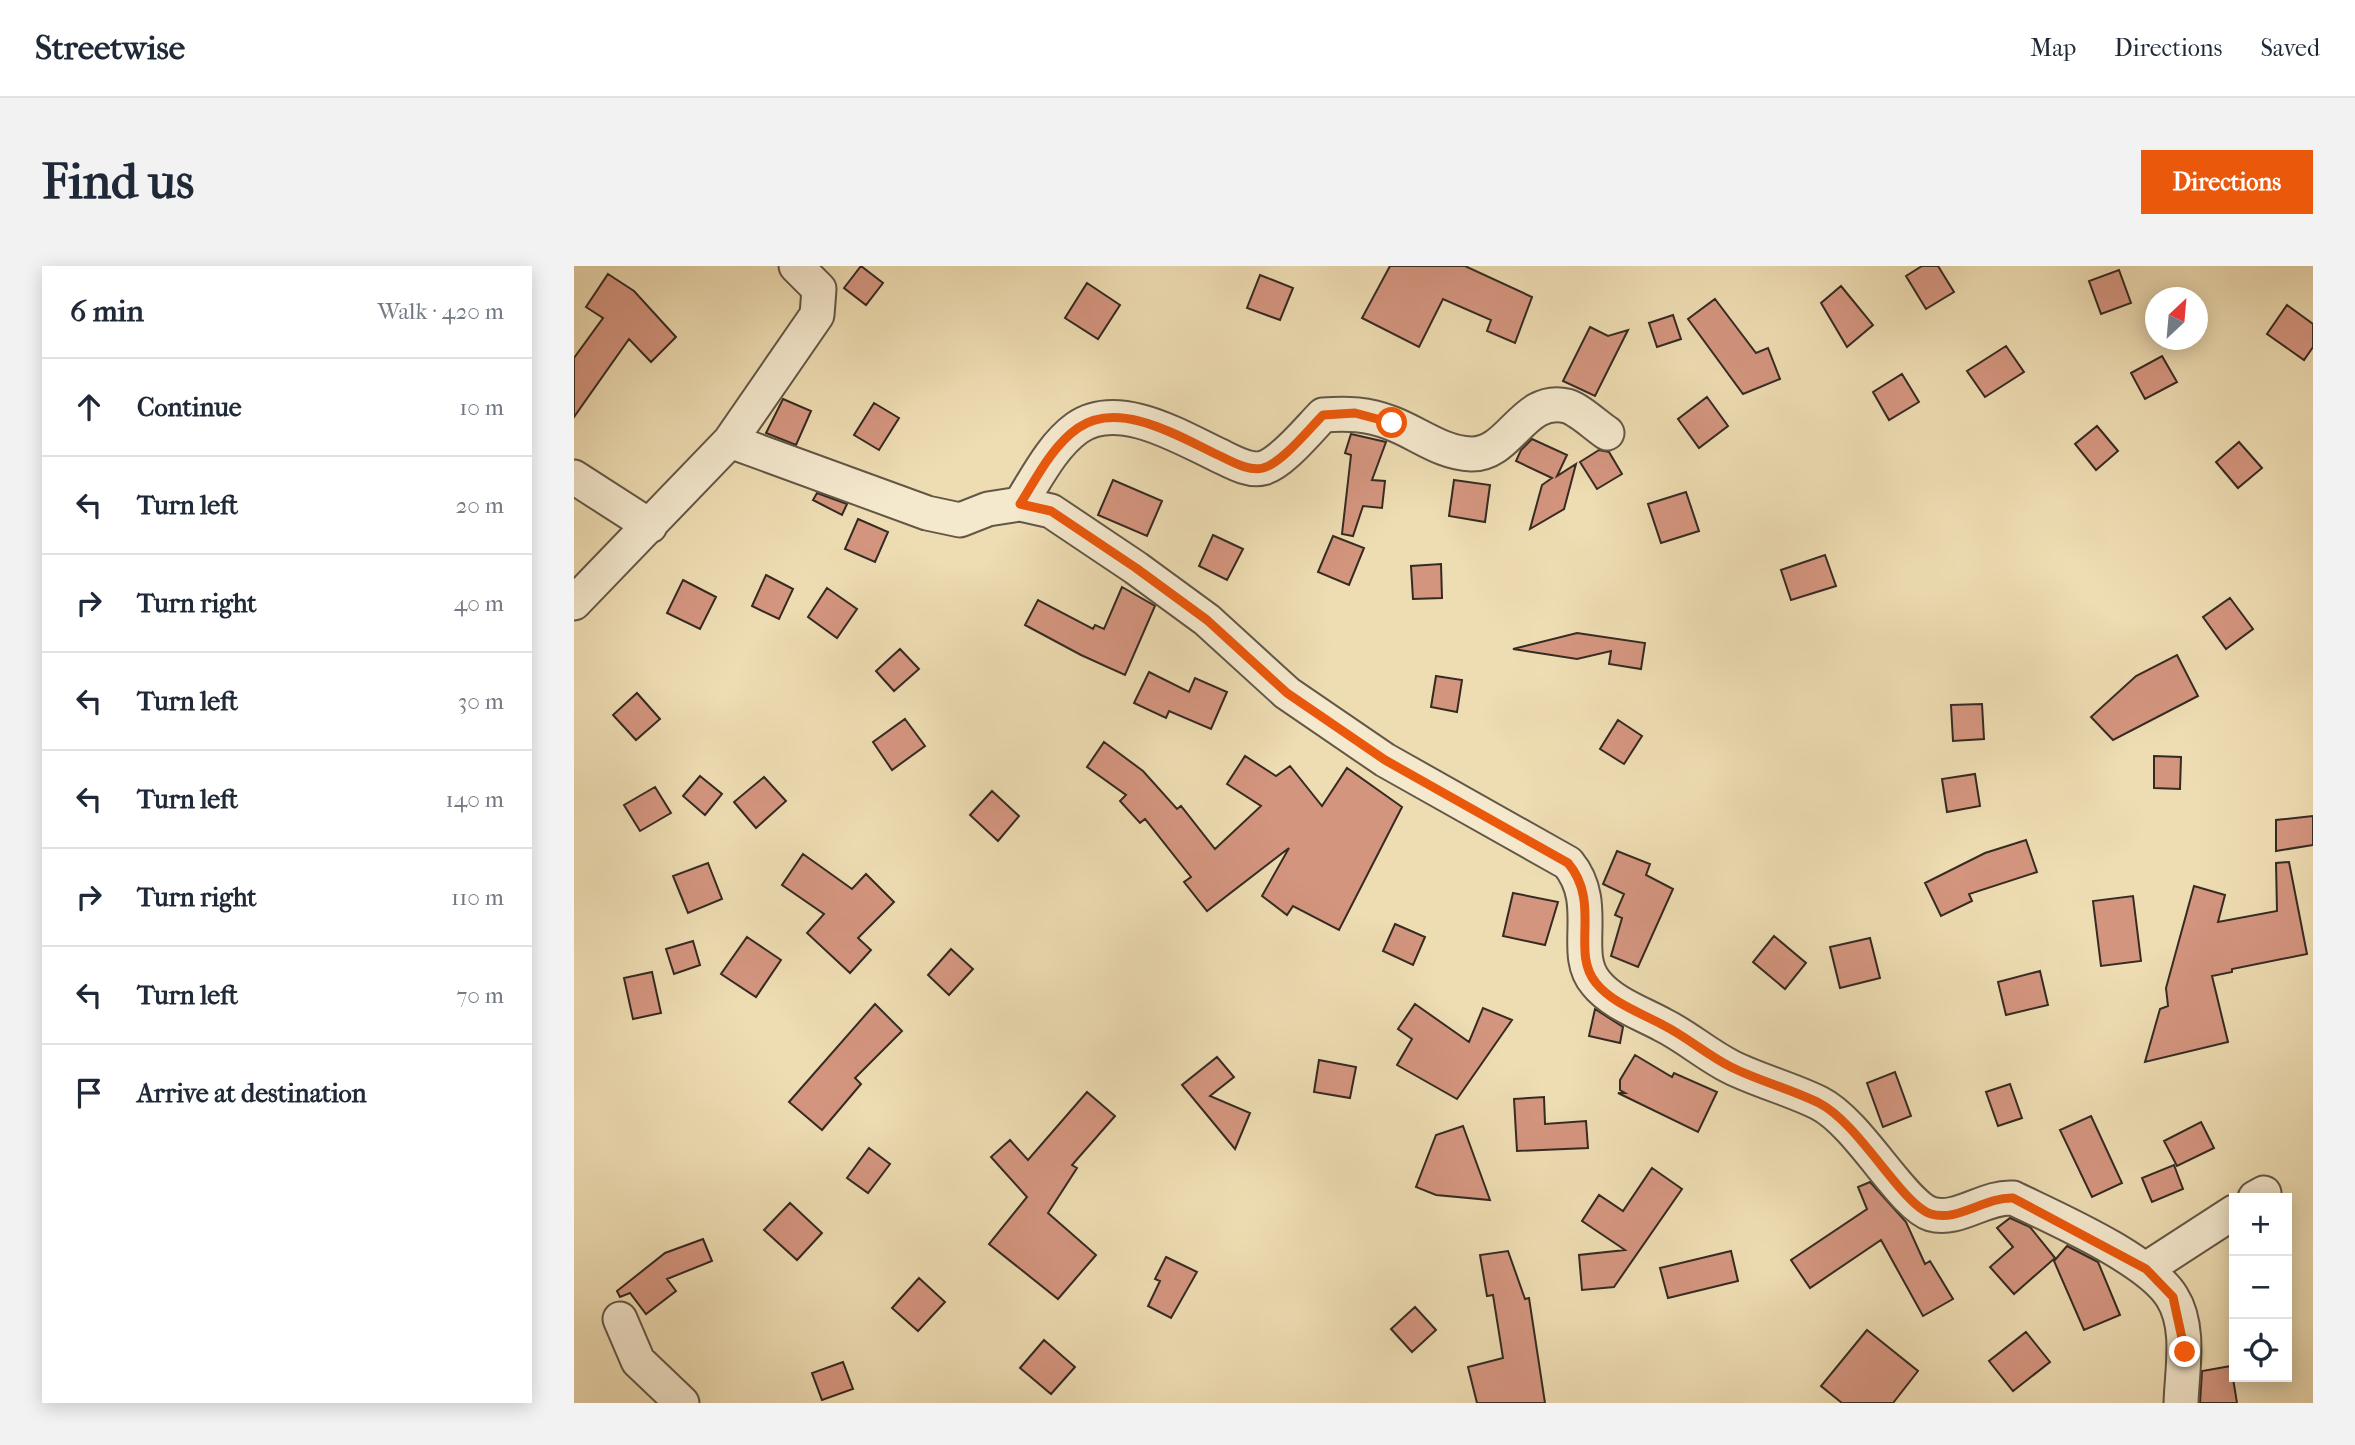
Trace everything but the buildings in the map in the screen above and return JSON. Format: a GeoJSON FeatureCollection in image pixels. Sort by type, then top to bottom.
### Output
{"type":"FeatureCollection","features":[{"type":"Feature","properties":{"kind":"street"},"geometry":{"type":"LineString","coordinates":[[574,603],[730,441],[817,315],[819,289],[796,266]]}},
{"type":"Feature","properties":{"kind":"street"},"geometry":{"type":"LineString","coordinates":[[1020,504],[1048,459],[1078,427],[1104,418],[1130,419],[1163,429],[1245,467],[1262,469],[1275,463],[1323,415],[1355,413],[1392,423],[1428,443],[1473,454],[1504,442],[1522,420],[1547,404],[1569,406],[1607,433]]}},
{"type":"Feature","properties":{"kind":"street"},"geometry":{"type":"LineString","coordinates":[[730,441],[938,516],[960,520],[988,509],[1020,504],[1051,511],[1207,620],[1287,693],[1385,760],[1568,863],[1579,876],[1585,895],[1586,965],[1595,982],[1612,998],[1667,1027],[1729,1066],[1821,1103],[1865,1142],[1916,1205],[1932,1214],[1953,1214],[1996,1197],[2013,1198],[2146,1269],[2173,1297],[2185,1352],[2182,1403]]}},
{"type":"Feature","properties":{"kind":"street"},"geometry":{"type":"LineString","coordinates":[[574,477],[650,526]]}},
{"type":"Feature","properties":{"kind":"street"},"geometry":{"type":"LineString","coordinates":[[2146,1269],[2229,1215]]}},
{"type":"Feature","properties":{"kind":"street"},"geometry":{"type":"LineString","coordinates":[[620,1319],[638,1362],[682,1403]]}},
{"type":"Feature","properties":{"kind":"route"},"geometry":{"type":"LineString","coordinates":[[1392,423],[1355,413],[1323,415],[1275,463],[1262,469],[1245,467],[1163,429],[1130,419],[1104,418],[1078,427],[1048,459],[1020,504],[1051,511],[1136,568],[1207,620],[1287,693],[1385,760],[1568,863],[1579,876],[1585,895],[1586,965],[1595,982],[1612,998],[1667,1027],[1729,1066],[1789,1093],[1821,1103],[1865,1142],[1916,1205],[1932,1214],[1953,1214],[1996,1197],[2013,1198],[2146,1269],[2173,1297],[2185,1352]]}}]}
